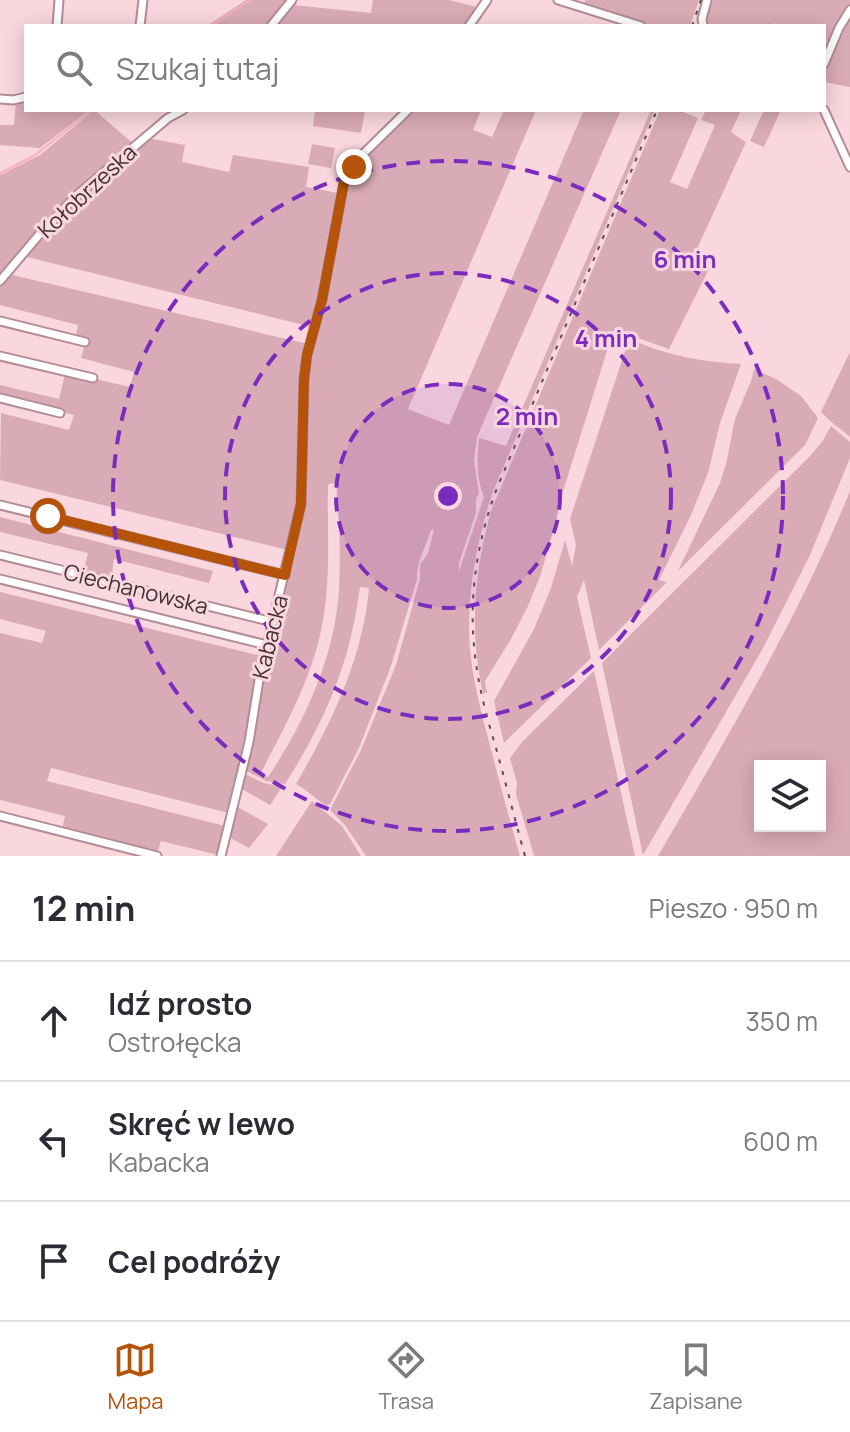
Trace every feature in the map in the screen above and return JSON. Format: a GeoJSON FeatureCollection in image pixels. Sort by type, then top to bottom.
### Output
{"type":"FeatureCollection","features":[{"type":"Feature","properties":{"kind":"street"},"geometry":{"type":"LineString","coordinates":[[57,24],[59,0]]}},
{"type":"Feature","properties":{"kind":"street"},"geometry":{"type":"LineString","coordinates":[[140,24],[143,0]]}},
{"type":"Feature","properties":{"kind":"street"},"geometry":{"type":"LineString","coordinates":[[273,24],[292,0]]}},
{"type":"Feature","properties":{"kind":"street"},"geometry":{"type":"LineString","coordinates":[[470,24],[487,0]]}},
{"type":"Feature","properties":{"kind":"street"},"geometry":{"type":"LineString","coordinates":[[558,0],[635,24]]}},
{"type":"Feature","properties":{"kind":"street"},"geometry":{"type":"LineString","coordinates":[[703,24],[707,0]]}},
{"type":"Feature","properties":{"kind":"street"},"geometry":{"type":"LineString","coordinates":[[826,59],[850,10]]}},
{"type":"Feature","properties":{"kind":"street"},"geometry":{"type":"LineString","coordinates":[[0,99],[24,97]]}},
{"type":"Feature","properties":{"kind":"street","name":"Kołobrzeska"},"geometry":{"type":"LineString","coordinates":[[0,281],[76,196],[168,118],[179,112]]}},
{"type":"Feature","properties":{"kind":"street","name":"Kabacka"},"geometry":{"type":"LineString","coordinates":[[221,856],[301,504],[307,355],[322,300],[344,182],[361,156],[406,112]]}},
{"type":"Feature","properties":{"kind":"street"},"geometry":{"type":"LineString","coordinates":[[825,112],[850,167]]}},
{"type":"Feature","properties":{"kind":"street"},"geometry":{"type":"LineString","coordinates":[[0,321],[85,342]]}},
{"type":"Feature","properties":{"kind":"street"},"geometry":{"type":"LineString","coordinates":[[0,356],[93,378]]}},
{"type":"Feature","properties":{"kind":"street"},"geometry":{"type":"LineString","coordinates":[[0,398],[60,413]]}},
{"type":"Feature","properties":{"kind":"street"},"geometry":{"type":"LineString","coordinates":[[0,505],[285,575]]}},
{"type":"Feature","properties":{"kind":"street","name":"Ciechanowska"},"geometry":{"type":"LineString","coordinates":[[0,555],[273,622]]}},
{"type":"Feature","properties":{"kind":"street"},"geometry":{"type":"LineString","coordinates":[[0,579],[267,645]]}},
{"type":"Feature","properties":{"kind":"street"},"geometry":{"type":"LineString","coordinates":[[0,816],[157,856]]}},
{"type":"Feature","properties":{"kind":"shaded area"},"geometry":{"type":"Polygon","coordinates":[[[246,0],[289,0],[270,24],[210,24],[246,0]]]}},
{"type":"Feature","properties":{"kind":"shaded area"},"geometry":{"type":"Polygon","coordinates":[[[373,0],[449,0],[481,8],[468,24],[277,24],[292,5],[371,13],[373,0]]]}},
{"type":"Feature","properties":{"kind":"shaded area"},"geometry":{"type":"Polygon","coordinates":[[[585,0],[699,0],[691,24],[646,24],[584,5],[585,0]]]}},
{"type":"Feature","properties":{"kind":"shaded area"},"geometry":{"type":"Polygon","coordinates":[[[713,0],[850,0],[850,6],[838,21],[826,51],[826,24],[705,24],[713,0]]]}},
{"type":"Feature","properties":{"kind":"shaded area"},"geometry":{"type":"Polygon","coordinates":[[[850,15],[850,87],[826,82],[829,55],[850,15]]]}},
{"type":"Feature","properties":{"kind":"shaded area"},"geometry":{"type":"Polygon","coordinates":[[[24,99],[24,112],[87,112],[40,148],[0,145],[0,125],[14,125],[16,101],[24,99]]]}},
{"type":"Feature","properties":{"kind":"shaded area"},"geometry":{"type":"Polygon","coordinates":[[[92,112],[96,112],[135,145],[60,209],[0,275],[0,175],[40,155],[92,112]]]}},
{"type":"Feature","properties":{"kind":"shaded area"},"geometry":{"type":"Polygon","coordinates":[[[315,112],[365,112],[361,133],[313,126],[315,112]]]}},
{"type":"Feature","properties":{"kind":"shaded area"},"geometry":{"type":"Polygon","coordinates":[[[409,112],[480,112],[473,130],[492,137],[503,112],[535,112],[408,409],[449,425],[583,112],[620,112],[477,437],[474,461],[479,494],[459,571],[484,497],[478,475],[479,438],[506,446],[650,112],[654,112],[492,494],[475,562],[469,633],[473,675],[520,856],[366,856],[345,825],[330,810],[361,750],[396,665],[420,579],[420,565],[428,553],[434,530],[431,530],[420,561],[391,666],[359,748],[330,804],[326,806],[296,784],[343,690],[360,640],[369,588],[360,587],[350,641],[334,690],[313,737],[285,784],[266,781],[245,770],[262,675],[303,506],[311,347],[326,300],[346,189],[365,155],[409,112]],[[331,483],[328,485],[327,587],[319,640],[298,699],[261,773],[268,777],[306,711],[325,663],[336,614],[340,537],[337,485],[331,483]]]}},
{"type":"Feature","properties":{"kind":"shaded area"},"geometry":{"type":"Polygon","coordinates":[[[659,112],[683,112],[698,118],[670,182],[687,189],[715,125],[701,120],[705,112],[740,112],[731,132],[746,142],[696,251],[714,259],[669,349],[615,330],[613,332],[541,574],[511,639],[485,681],[487,693],[483,693],[476,647],[475,602],[491,511],[659,112]]]}},
{"type":"Feature","properties":{"kind":"shaded area"},"geometry":{"type":"Polygon","coordinates":[[[763,112],[780,112],[764,147],[750,141],[763,112]]]}},
{"type":"Feature","properties":{"kind":"shaded area"},"geometry":{"type":"Polygon","coordinates":[[[153,139],[185,145],[182,162],[229,172],[233,155],[309,167],[306,187],[338,193],[325,273],[312,327],[23,256],[98,182],[146,141],[153,139]]]}},
{"type":"Feature","properties":{"kind":"shaded area"},"geometry":{"type":"Polygon","coordinates":[[[312,144],[335,148],[331,168],[308,164],[312,144]]]}},
{"type":"Feature","properties":{"kind":"shaded area"},"geometry":{"type":"Polygon","coordinates":[[[8,274],[308,344],[299,505],[288,550],[0,480],[1,413],[69,430],[74,415],[0,396],[0,385],[59,399],[65,374],[130,387],[134,372],[81,358],[86,341],[75,339],[78,325],[0,305],[0,284],[8,274]]]}},
{"type":"Feature","properties":{"kind":"shaded area"},"geometry":{"type":"Polygon","coordinates":[[[629,339],[684,357],[741,364],[720,423],[708,473],[659,580],[667,582],[599,650],[584,580],[577,597],[591,658],[504,743],[494,701],[534,629],[551,588],[565,540],[572,566],[576,545],[570,519],[629,339]]]}},
{"type":"Feature","properties":{"kind":"shaded area"},"geometry":{"type":"Polygon","coordinates":[[[850,352],[850,437],[821,412],[850,352]]]}},
{"type":"Feature","properties":{"kind":"shaded area"},"geometry":{"type":"Polygon","coordinates":[[[754,369],[801,396],[818,418],[805,445],[678,571],[720,483],[735,419],[754,369]]]}},
{"type":"Feature","properties":{"kind":"shaded area"},"geometry":{"type":"Polygon","coordinates":[[[831,426],[850,442],[850,458],[810,555],[762,650],[643,855],[602,663],[810,456],[831,426]]]}},
{"type":"Feature","properties":{"kind":"shaded area"},"geometry":{"type":"Polygon","coordinates":[[[850,491],[850,856],[658,856],[760,677],[808,585],[850,491]]]}},
{"type":"Feature","properties":{"kind":"shaded area"},"geometry":{"type":"Polygon","coordinates":[[[0,517],[213,571],[209,583],[114,559],[111,580],[83,573],[88,553],[0,532],[0,517]]]}},
{"type":"Feature","properties":{"kind":"shaded area"},"geometry":{"type":"Polygon","coordinates":[[[0,592],[261,656],[246,749],[229,813],[51,768],[47,781],[225,826],[218,855],[161,841],[157,854],[62,830],[65,816],[0,800],[0,633],[42,643],[46,631],[0,619],[0,592]]]}},
{"type":"Feature","properties":{"kind":"shaded area"},"geometry":{"type":"Polygon","coordinates":[[[594,671],[635,856],[534,856],[516,794],[517,783],[510,758],[523,741],[594,671]]]}},
{"type":"Feature","properties":{"kind":"shaded area"},"geometry":{"type":"Polygon","coordinates":[[[245,774],[282,787],[270,805],[240,788],[245,774]]]}},
{"type":"Feature","properties":{"kind":"shaded area"},"geometry":{"type":"Polygon","coordinates":[[[312,801],[342,826],[361,856],[276,856],[312,801]]]}},
{"type":"Feature","properties":{"kind":"shaded area"},"geometry":{"type":"Polygon","coordinates":[[[236,806],[268,824],[249,848],[227,836],[236,806]]]}},
{"type":"Feature","properties":{"kind":"waterway"},"geometry":{"type":"LineString","coordinates":[[214,24],[250,0]]}},
{"type":"Feature","properties":{"kind":"waterway"},"geometry":{"type":"LineString","coordinates":[[0,173],[34,156],[89,112]]}},
{"type":"Feature","properties":{"kind":"railway"},"geometry":{"type":"LineString","coordinates":[[693,24],[701,0]]}},
{"type":"Feature","properties":{"kind":"railway"},"geometry":{"type":"LineString","coordinates":[[525,856],[477,672],[473,626],[476,566],[497,488],[656,112]]}},
{"type":"Feature","properties":{"kind":"route"},"geometry":{"type":"LineString","coordinates":[[48,516],[285,575],[301,504],[307,355],[322,300],[344,182],[354,167]]}}]}
